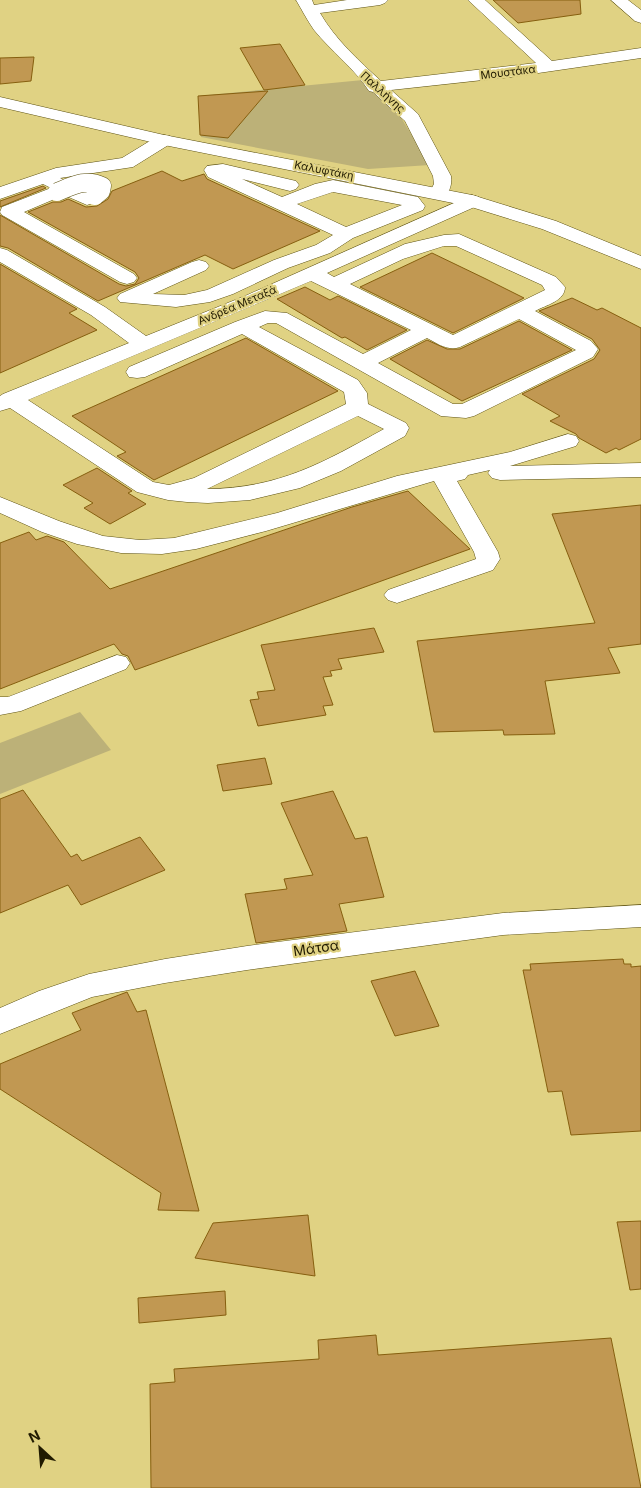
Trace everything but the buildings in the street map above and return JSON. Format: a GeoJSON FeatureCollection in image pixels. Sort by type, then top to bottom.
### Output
{"type":"FeatureCollection","features":[{"type":"Feature","properties":{"kind":"street"},"geometry":{"type":"LineString","coordinates":[[302,3],[380,0]]}},
{"type":"Feature","properties":{"kind":"street"},"geometry":{"type":"LineString","coordinates":[[476,0],[549,67]]}},
{"type":"Feature","properties":{"kind":"street"},"geometry":{"type":"LineString","coordinates":[[619,0],[641,18]]}},
{"type":"Feature","properties":{"kind":"street","name":"Παλλήνης"},"geometry":{"type":"LineString","coordinates":[[302,3],[320,27],[375,87],[412,118],[442,176],[443,184],[438,193]]}},
{"type":"Feature","properties":{"kind":"street","name":"Μουστάκα"},"geometry":{"type":"LineString","coordinates":[[375,87],[549,67],[641,53]]}},
{"type":"Feature","properties":{"kind":"street","name":"Καλυφτάκη"},"geometry":{"type":"LineString","coordinates":[[0,102],[164,140],[325,170],[472,201],[549,225],[641,263]]}},
{"type":"Feature","properties":{"kind":"street"},"geometry":{"type":"LineString","coordinates":[[0,193],[63,172],[127,163],[164,140]]}},
{"type":"Feature","properties":{"kind":"street"},"geometry":{"type":"LineString","coordinates":[[290,185],[223,169],[213,170],[214,173],[346,234]]}},
{"type":"Feature","properties":{"kind":"street"},"geometry":{"type":"LineString","coordinates":[[265,196],[325,170]]}},
{"type":"Feature","properties":{"kind":"street"},"geometry":{"type":"LineString","coordinates":[[44,177],[88,199],[101,192],[102,186],[91,182],[81,183],[57,192],[8,210],[127,278]]}},
{"type":"Feature","properties":{"kind":"street"},"geometry":{"type":"LineString","coordinates":[[127,298],[181,301],[200,298],[282,264],[318,252],[338,242],[346,234],[415,207],[416,204],[333,186],[322,188],[282,204]]}},
{"type":"Feature","properties":{"kind":"street","name":"Ανδρέα Μεταξά"},"geometry":{"type":"LineString","coordinates":[[6,402],[311,273],[472,201]]}},
{"type":"Feature","properties":{"kind":"street"},"geometry":{"type":"LineString","coordinates":[[311,273],[453,343],[556,293],[555,287],[549,280],[459,240],[444,239],[422,244],[335,284]]}},
{"type":"Feature","properties":{"kind":"street"},"geometry":{"type":"LineString","coordinates":[[0,254],[98,311],[144,345]]}},
{"type":"Feature","properties":{"kind":"street"},"geometry":{"type":"LineString","coordinates":[[98,311],[199,266]]}},
{"type":"Feature","properties":{"kind":"street"},"geometry":{"type":"LineString","coordinates":[[137,372],[265,317],[280,317],[448,410],[466,411],[586,353],[588,349],[584,345],[520,311]]}},
{"type":"Feature","properties":{"kind":"street"},"geometry":{"type":"LineString","coordinates":[[242,326],[350,385],[355,391],[358,400],[356,408]]}},
{"type":"Feature","properties":{"kind":"street"},"geometry":{"type":"LineString","coordinates":[[362,363],[427,330]]}},
{"type":"Feature","properties":{"kind":"street"},"geometry":{"type":"LineString","coordinates":[[6,402],[146,487],[168,493],[219,497],[263,490],[311,476],[397,432],[398,428],[362,409],[356,408],[202,482],[168,493]]}},
{"type":"Feature","properties":{"kind":"street"},"geometry":{"type":"LineString","coordinates":[[0,504],[77,537],[114,545],[140,548],[165,546],[199,541],[287,519],[414,479],[502,462],[548,450],[568,441]]}},
{"type":"Feature","properties":{"kind":"street"},"geometry":{"type":"LineString","coordinates":[[441,474],[633,470]]}},
{"type":"Feature","properties":{"kind":"street"},"geometry":{"type":"LineString","coordinates":[[397,595],[484,564],[488,559],[486,552],[441,474]]}},
{"type":"Feature","properties":{"kind":"street"},"geometry":{"type":"LineString","coordinates":[[0,706],[12,705],[117,663]]}},
{"type":"Feature","properties":{"kind":"street","name":"Μάτσα"},"geometry":{"type":"LineString","coordinates":[[0,1022],[50,1000],[89,986],[164,971],[494,925],[641,916]]}},
{"type":"Feature","properties":{"kind":"shaded area"},"geometry":{"type":"Polygon","coordinates":[[[363,80],[397,111],[430,165],[368,169],[201,137],[198,96],[363,80]]]}},
{"type":"Feature","properties":{"kind":"shaded area"},"geometry":{"type":"Polygon","coordinates":[[[80,712],[111,750],[0,794],[0,743],[80,712]]]}}]}
